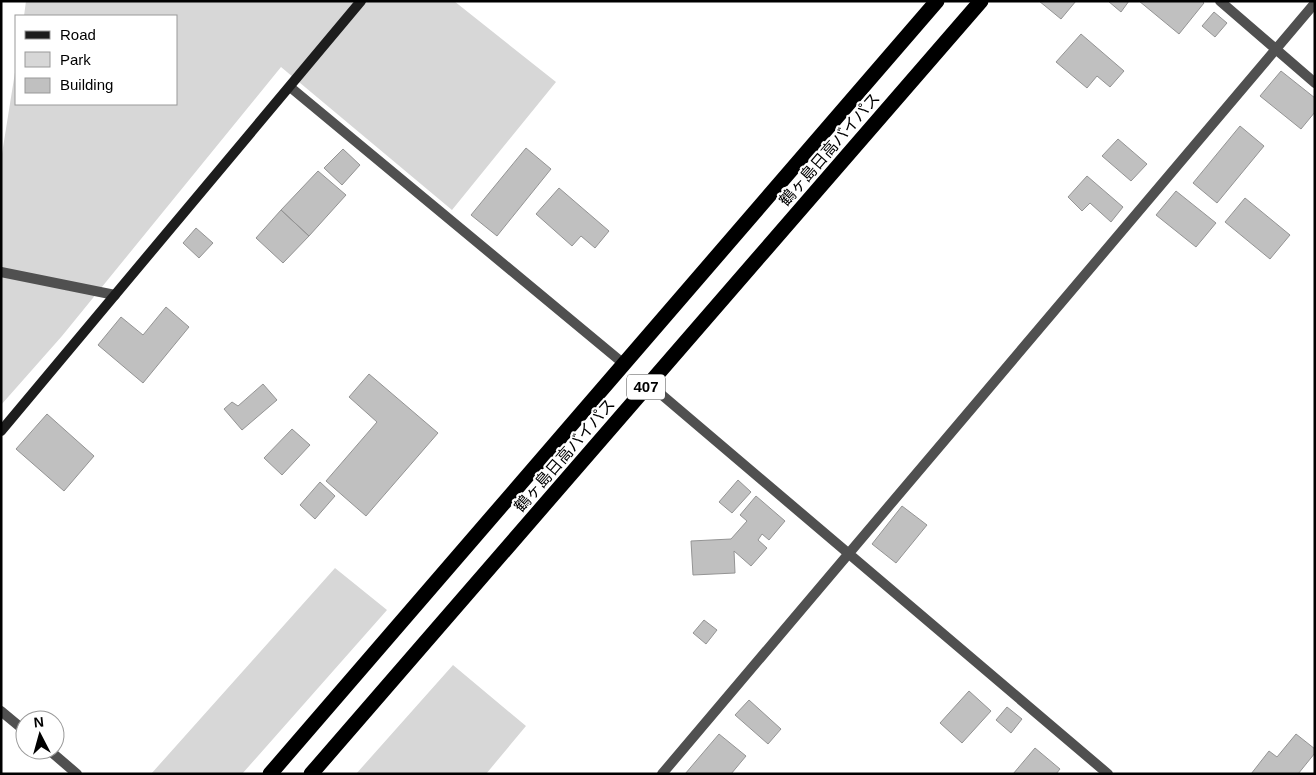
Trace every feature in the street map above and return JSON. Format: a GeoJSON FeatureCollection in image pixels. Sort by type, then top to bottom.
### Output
{"type":"FeatureCollection","features":[{"type":"Feature","properties":{"kind":"highway","name":"鶴ヶ島日高バイパス"},"geometry":{"type":"LineString","coordinates":[[270,774],[937,1]]}},
{"type":"Feature","properties":{"kind":"highway","name":"鶴ヶ島日高バイパス"},"geometry":{"type":"LineString","coordinates":[[311,774],[980,1]]}},
{"type":"Feature","properties":{"kind":"street"},"geometry":{"type":"LineString","coordinates":[[1,432],[361,1]]}},
{"type":"Feature","properties":{"kind":"street"},"geometry":{"type":"LineString","coordinates":[[1220,1],[1315,83]]}},
{"type":"Feature","properties":{"kind":"street"},"geometry":{"type":"LineString","coordinates":[[662,774],[1315,3]]}},
{"type":"Feature","properties":{"kind":"street"},"geometry":{"type":"LineString","coordinates":[[290,87],[624,364]]}},
{"type":"Feature","properties":{"kind":"street"},"geometry":{"type":"LineString","coordinates":[[1,272],[116,295]]}},
{"type":"Feature","properties":{"kind":"street"},"geometry":{"type":"LineString","coordinates":[[649,384],[1108,774]]}},
{"type":"Feature","properties":{"kind":"street"},"geometry":{"type":"LineString","coordinates":[[1,711],[15,722]]}},
{"type":"Feature","properties":{"kind":"street"},"geometry":{"type":"LineString","coordinates":[[61,760],[77,774]]}},
{"type":"Feature","properties":{"kind":"green space"},"geometry":{"type":"Polygon","coordinates":[[[26,1],[454,1],[556,82],[452,210],[281,67],[62,336],[1,405],[1,160],[15,72],[15,105],[178,105],[178,15],[24,15],[26,1]]]}},
{"type":"Feature","properties":{"kind":"green space"},"geometry":{"type":"Polygon","coordinates":[[[335,568],[387,610],[242,774],[151,774],[335,568]]]}},
{"type":"Feature","properties":{"kind":"green space"},"geometry":{"type":"Polygon","coordinates":[[[453,665],[526,726],[486,774],[356,774],[453,665]]]}},
{"type":"Feature","properties":{"kind":"building"},"geometry":{"type":"Polygon","coordinates":[[[1039,1],[1076,1],[1061,19],[1039,1]]]}},
{"type":"Feature","properties":{"kind":"building"},"geometry":{"type":"Polygon","coordinates":[[[1108,1],[1129,1],[1121,12],[1108,1]]]}},
{"type":"Feature","properties":{"kind":"building"},"geometry":{"type":"Polygon","coordinates":[[[1139,1],[1202,1],[1204,3],[1179,34],[1139,1]]]}},
{"type":"Feature","properties":{"kind":"building"},"geometry":{"type":"Polygon","coordinates":[[[1214,12],[1227,23],[1215,37],[1202,26],[1214,12]]]}},
{"type":"Feature","properties":{"kind":"building"},"geometry":{"type":"Polygon","coordinates":[[[1081,34],[1124,71],[1110,87],[1097,76],[1087,88],[1056,62],[1081,34]]]}},
{"type":"Feature","properties":{"kind":"building"},"geometry":{"type":"Polygon","coordinates":[[[1281,71],[1315,98],[1315,112],[1301,129],[1260,96],[1281,71]]]}},
{"type":"Feature","properties":{"kind":"building"},"geometry":{"type":"Polygon","coordinates":[[[1240,126],[1264,146],[1217,203],[1193,183],[1240,126]]]}},
{"type":"Feature","properties":{"kind":"building"},"geometry":{"type":"Polygon","coordinates":[[[1118,139],[1147,164],[1131,181],[1102,156],[1118,139]]]}},
{"type":"Feature","properties":{"kind":"building"},"geometry":{"type":"Polygon","coordinates":[[[526,148],[551,169],[497,236],[471,215],[526,148]]]}},
{"type":"Feature","properties":{"kind":"building"},"geometry":{"type":"Polygon","coordinates":[[[343,149],[360,165],[342,185],[324,168],[343,149]]]}},
{"type":"Feature","properties":{"kind":"building"},"geometry":{"type":"Polygon","coordinates":[[[318,171],[346,195],[309,236],[281,210],[318,171]]]}},
{"type":"Feature","properties":{"kind":"building"},"geometry":{"type":"Polygon","coordinates":[[[1087,176],[1123,207],[1111,222],[1090,203],[1082,211],[1068,197],[1087,176]]]}},
{"type":"Feature","properties":{"kind":"building"},"geometry":{"type":"Polygon","coordinates":[[[559,188],[609,231],[595,248],[581,236],[572,246],[536,214],[559,188]]]}},
{"type":"Feature","properties":{"kind":"building"},"geometry":{"type":"Polygon","coordinates":[[[1176,191],[1216,223],[1196,247],[1156,215],[1176,191]]]}},
{"type":"Feature","properties":{"kind":"building"},"geometry":{"type":"Polygon","coordinates":[[[1245,198],[1290,235],[1270,259],[1225,222],[1245,198]]]}},
{"type":"Feature","properties":{"kind":"building"},"geometry":{"type":"Polygon","coordinates":[[[281,210],[309,236],[283,263],[256,238],[281,210]]]}},
{"type":"Feature","properties":{"kind":"building"},"geometry":{"type":"Polygon","coordinates":[[[196,228],[213,243],[199,258],[183,243],[196,228]]]}},
{"type":"Feature","properties":{"kind":"building"},"geometry":{"type":"Polygon","coordinates":[[[166,307],[189,327],[143,383],[98,345],[121,317],[143,335],[166,307]]]}},
{"type":"Feature","properties":{"kind":"building"},"geometry":{"type":"Polygon","coordinates":[[[369,374],[438,433],[366,516],[326,481],[377,422],[349,397],[369,374]]]}},
{"type":"Feature","properties":{"kind":"building"},"geometry":{"type":"Polygon","coordinates":[[[263,384],[277,400],[242,430],[224,409],[232,402],[238,406],[263,384]]]}},
{"type":"Feature","properties":{"kind":"building"},"geometry":{"type":"Polygon","coordinates":[[[47,414],[94,456],[64,491],[16,449],[47,414]]]}},
{"type":"Feature","properties":{"kind":"building"},"geometry":{"type":"Polygon","coordinates":[[[292,429],[310,445],[282,475],[264,458],[292,429]]]}},
{"type":"Feature","properties":{"kind":"building"},"geometry":{"type":"Polygon","coordinates":[[[738,480],[751,492],[732,513],[719,502],[738,480]]]}},
{"type":"Feature","properties":{"kind":"building"},"geometry":{"type":"Polygon","coordinates":[[[320,482],[335,496],[315,519],[300,505],[320,482]]]}},
{"type":"Feature","properties":{"kind":"building"},"geometry":{"type":"Polygon","coordinates":[[[756,496],[785,521],[769,540],[762,534],[758,540],[767,548],[751,566],[734,551],[735,573],[693,575],[691,541],[731,539],[747,521],[740,515],[756,496]]]}},
{"type":"Feature","properties":{"kind":"building"},"geometry":{"type":"Polygon","coordinates":[[[902,506],[927,525],[896,563],[872,544],[902,506]]]}},
{"type":"Feature","properties":{"kind":"building"},"geometry":{"type":"Polygon","coordinates":[[[704,620],[717,630],[706,644],[693,633],[704,620]]]}},
{"type":"Feature","properties":{"kind":"building"},"geometry":{"type":"Polygon","coordinates":[[[969,691],[991,711],[962,743],[940,723],[969,691]]]}},
{"type":"Feature","properties":{"kind":"building"},"geometry":{"type":"Polygon","coordinates":[[[749,700],[781,729],[768,744],[735,715],[749,700]]]}},
{"type":"Feature","properties":{"kind":"building"},"geometry":{"type":"Polygon","coordinates":[[[1007,707],[1022,719],[1011,733],[996,720],[1007,707]]]}},
{"type":"Feature","properties":{"kind":"building"},"geometry":{"type":"Polygon","coordinates":[[[719,734],[746,756],[731,774],[685,774],[719,734]]]}},
{"type":"Feature","properties":{"kind":"building"},"geometry":{"type":"Polygon","coordinates":[[[1296,734],[1315,749],[1315,753],[1298,774],[1251,774],[1269,751],[1277,757],[1296,734]]]}},
{"type":"Feature","properties":{"kind":"building"},"geometry":{"type":"Polygon","coordinates":[[[1035,748],[1060,769],[1056,774],[1013,774],[1035,748]]]}}]}
